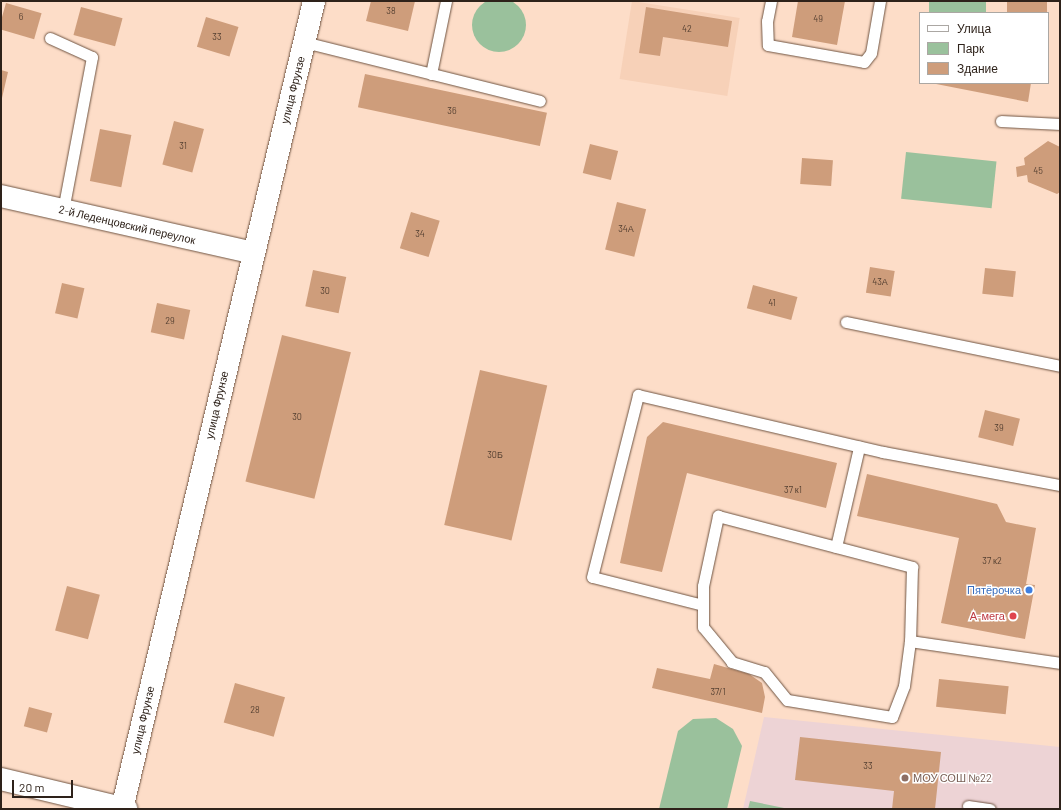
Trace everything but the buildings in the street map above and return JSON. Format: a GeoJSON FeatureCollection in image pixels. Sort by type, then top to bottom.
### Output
{"type":"FeatureCollection","features":[{"type":"Feature","properties":{"kind":"street","name":"улица Фрунзе"},"geometry":{"type":"LineString","coordinates":[[124,808],[253,253],[314,1]]}},
{"type":"Feature","properties":{"kind":"street","name":"2-й Леденцовский переулок"},"geometry":{"type":"LineString","coordinates":[[1,196],[253,253]]}},
{"type":"Feature","properties":{"kind":"street"},"geometry":{"type":"LineString","coordinates":[[1,779],[124,808]]}},
{"type":"Feature","properties":{"kind":"lane"},"geometry":{"type":"LineString","coordinates":[[431,74],[446,1]]}},
{"type":"Feature","properties":{"kind":"lane"},"geometry":{"type":"LineString","coordinates":[[771,1],[767,21],[768,45],[864,62],[871,53],[880,1]]}},
{"type":"Feature","properties":{"kind":"lane"},"geometry":{"type":"LineString","coordinates":[[50,38],[92,57],[64,210]]}},
{"type":"Feature","properties":{"kind":"lane"},"geometry":{"type":"LineString","coordinates":[[304,42],[540,101]]}},
{"type":"Feature","properties":{"kind":"lane"},"geometry":{"type":"LineString","coordinates":[[1001,121],[1060,124]]}},
{"type":"Feature","properties":{"kind":"lane"},"geometry":{"type":"LineString","coordinates":[[846,322],[1060,366]]}},
{"type":"Feature","properties":{"kind":"lane"},"geometry":{"type":"LineString","coordinates":[[703,605],[592,577],[638,395],[860,447],[1060,485]]}},
{"type":"Feature","properties":{"kind":"lane"},"geometry":{"type":"LineString","coordinates":[[836,547],[860,447]]}},
{"type":"Feature","properties":{"kind":"lane"},"geometry":{"type":"LineString","coordinates":[[718,516],[836,547],[912,567],[910,641],[904,686],[892,717],[787,700],[764,672],[732,662],[703,626],[703,586],[718,516]]}},
{"type":"Feature","properties":{"kind":"lane"},"geometry":{"type":"LineString","coordinates":[[910,641],[1060,663]]}},
{"type":"Feature","properties":{"kind":"lane"},"geometry":{"type":"LineString","coordinates":[[968,806],[990,809]]}},
{"type":"Feature","properties":{"kind":"shaded area"},"geometry":{"type":"Polygon","coordinates":[[[632,1],[740,18],[727,96],[620,79],[632,1]]]}},
{"type":"Feature","properties":{"kind":"shaded area","name":"МОУ СОШ №22"},"geometry":{"type":"Polygon","coordinates":[[[764,717],[1060,747],[1060,809],[743,809],[764,717]]]}},
{"type":"Feature","properties":{"kind":"green space"},"geometry":{"type":"Polygon","coordinates":[[[491,-1],[507,-1],[514,2],[522,10],[526,20],[526,30],[522,40],[514,48],[504,52],[494,52],[484,48],[476,40],[472,30],[472,20],[476,10],[484,2],[491,-1]]]}},
{"type":"Feature","properties":{"kind":"green space"},"geometry":{"type":"Polygon","coordinates":[[[929,1],[986,1],[986,12],[929,12],[929,1]]]}},
{"type":"Feature","properties":{"kind":"green space"},"geometry":{"type":"Polygon","coordinates":[[[906,152],[997,162],[992,208],[901,199],[906,152]]]}},
{"type":"Feature","properties":{"kind":"green space"},"geometry":{"type":"Polygon","coordinates":[[[716,718],[733,729],[742,746],[727,809],[659,809],[678,731],[693,719],[716,718]]]}},
{"type":"Feature","properties":{"kind":"green space"},"geometry":{"type":"Polygon","coordinates":[[[750,801],[789,809],[748,809],[750,801]]]}},
{"type":"Feature","properties":{"kind":"place","name":"Пятёрочка"},"geometry":{"type":"Point","coordinates":[1029,590]}},
{"type":"Feature","properties":{"kind":"place","name":"А-мега"},"geometry":{"type":"Point","coordinates":[1013,616]}},
{"type":"Feature","properties":{"kind":"place","name":"МОУ СОШ №22"},"geometry":{"type":"Point","coordinates":[905,778]}}]}
